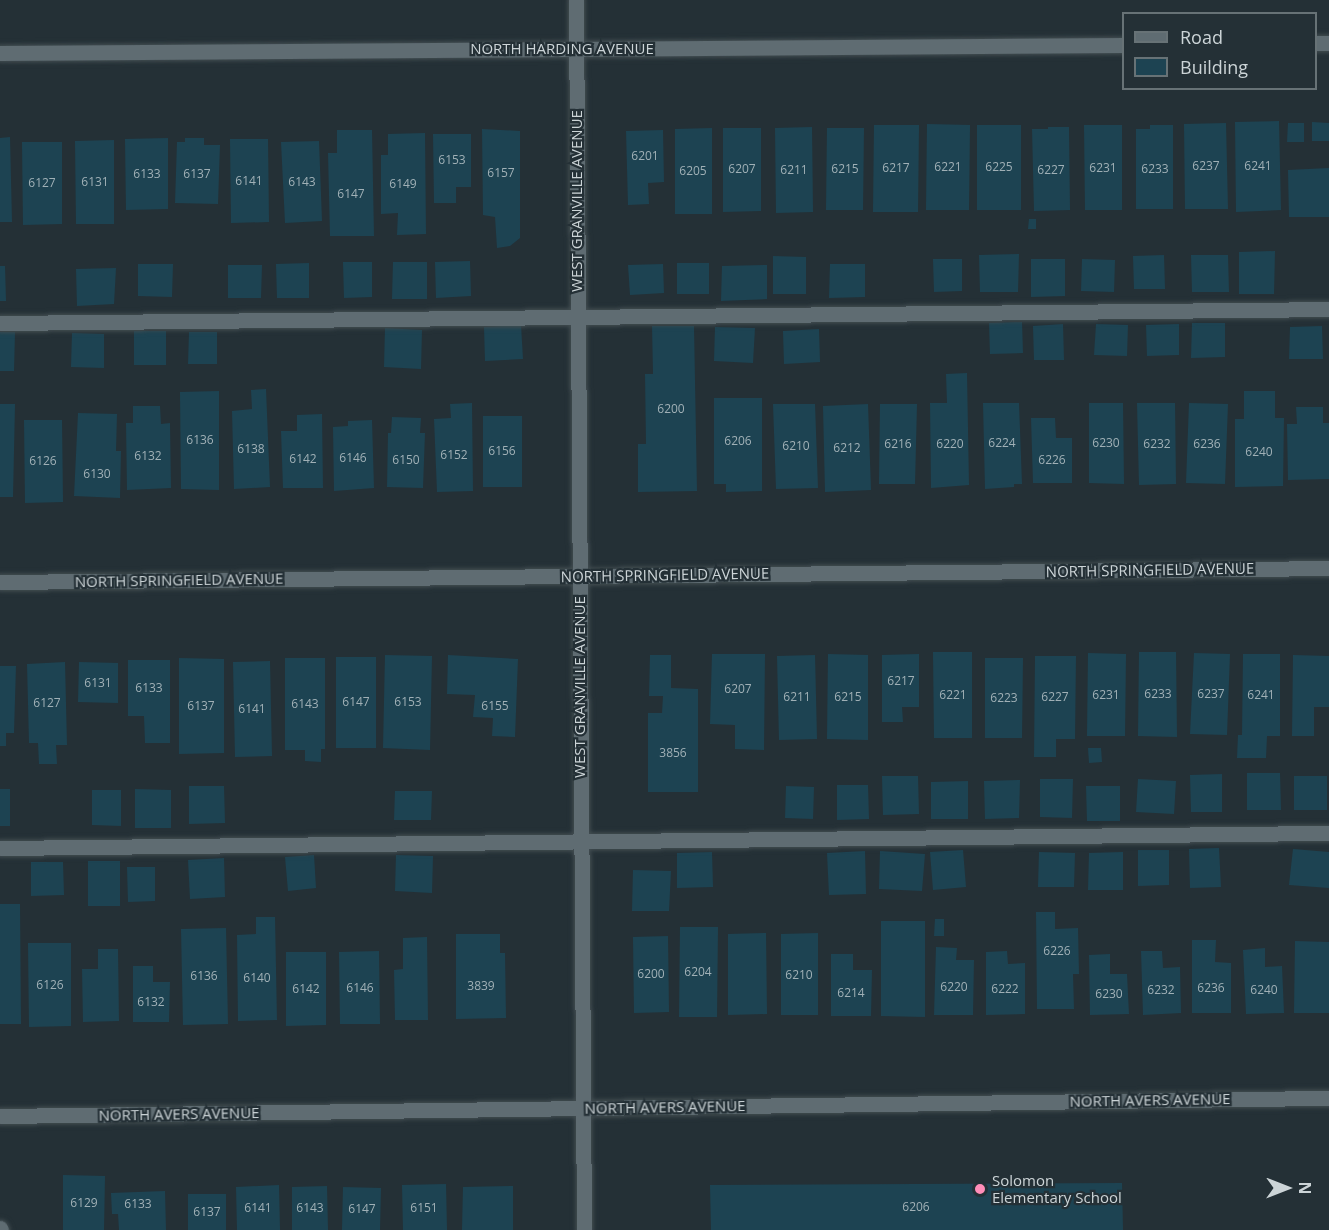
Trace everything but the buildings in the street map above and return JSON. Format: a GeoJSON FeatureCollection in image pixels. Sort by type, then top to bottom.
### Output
{"type":"FeatureCollection","features":[{"type":"Feature","properties":{"kind":"street","name":"WEST GRANVILLE AVENUE"},"geometry":{"type":"LineString","coordinates":[[576,0],[584,1230]]}},
{"type":"Feature","properties":{"kind":"street","name":"NORTH HARDING AVENUE"},"geometry":{"type":"LineString","coordinates":[[0,53],[1122,45]]}},
{"type":"Feature","properties":{"kind":"street"},"geometry":{"type":"LineString","coordinates":[[0,323],[1329,309]]}},
{"type":"Feature","properties":{"kind":"street","name":"NORTH SPRINGFIELD AVENUE"},"geometry":{"type":"LineString","coordinates":[[0,582],[1329,568]]}},
{"type":"Feature","properties":{"kind":"street"},"geometry":{"type":"LineString","coordinates":[[0,848],[1329,833]]}},
{"type":"Feature","properties":{"kind":"street","name":"NORTH AVERS AVENUE"},"geometry":{"type":"LineString","coordinates":[[0,1116],[1329,1098]]}},
{"type":"Feature","properties":{"kind":"place","name":"Solomon Elementary School"},"geometry":{"type":"Point","coordinates":[980,1189]}}]}
